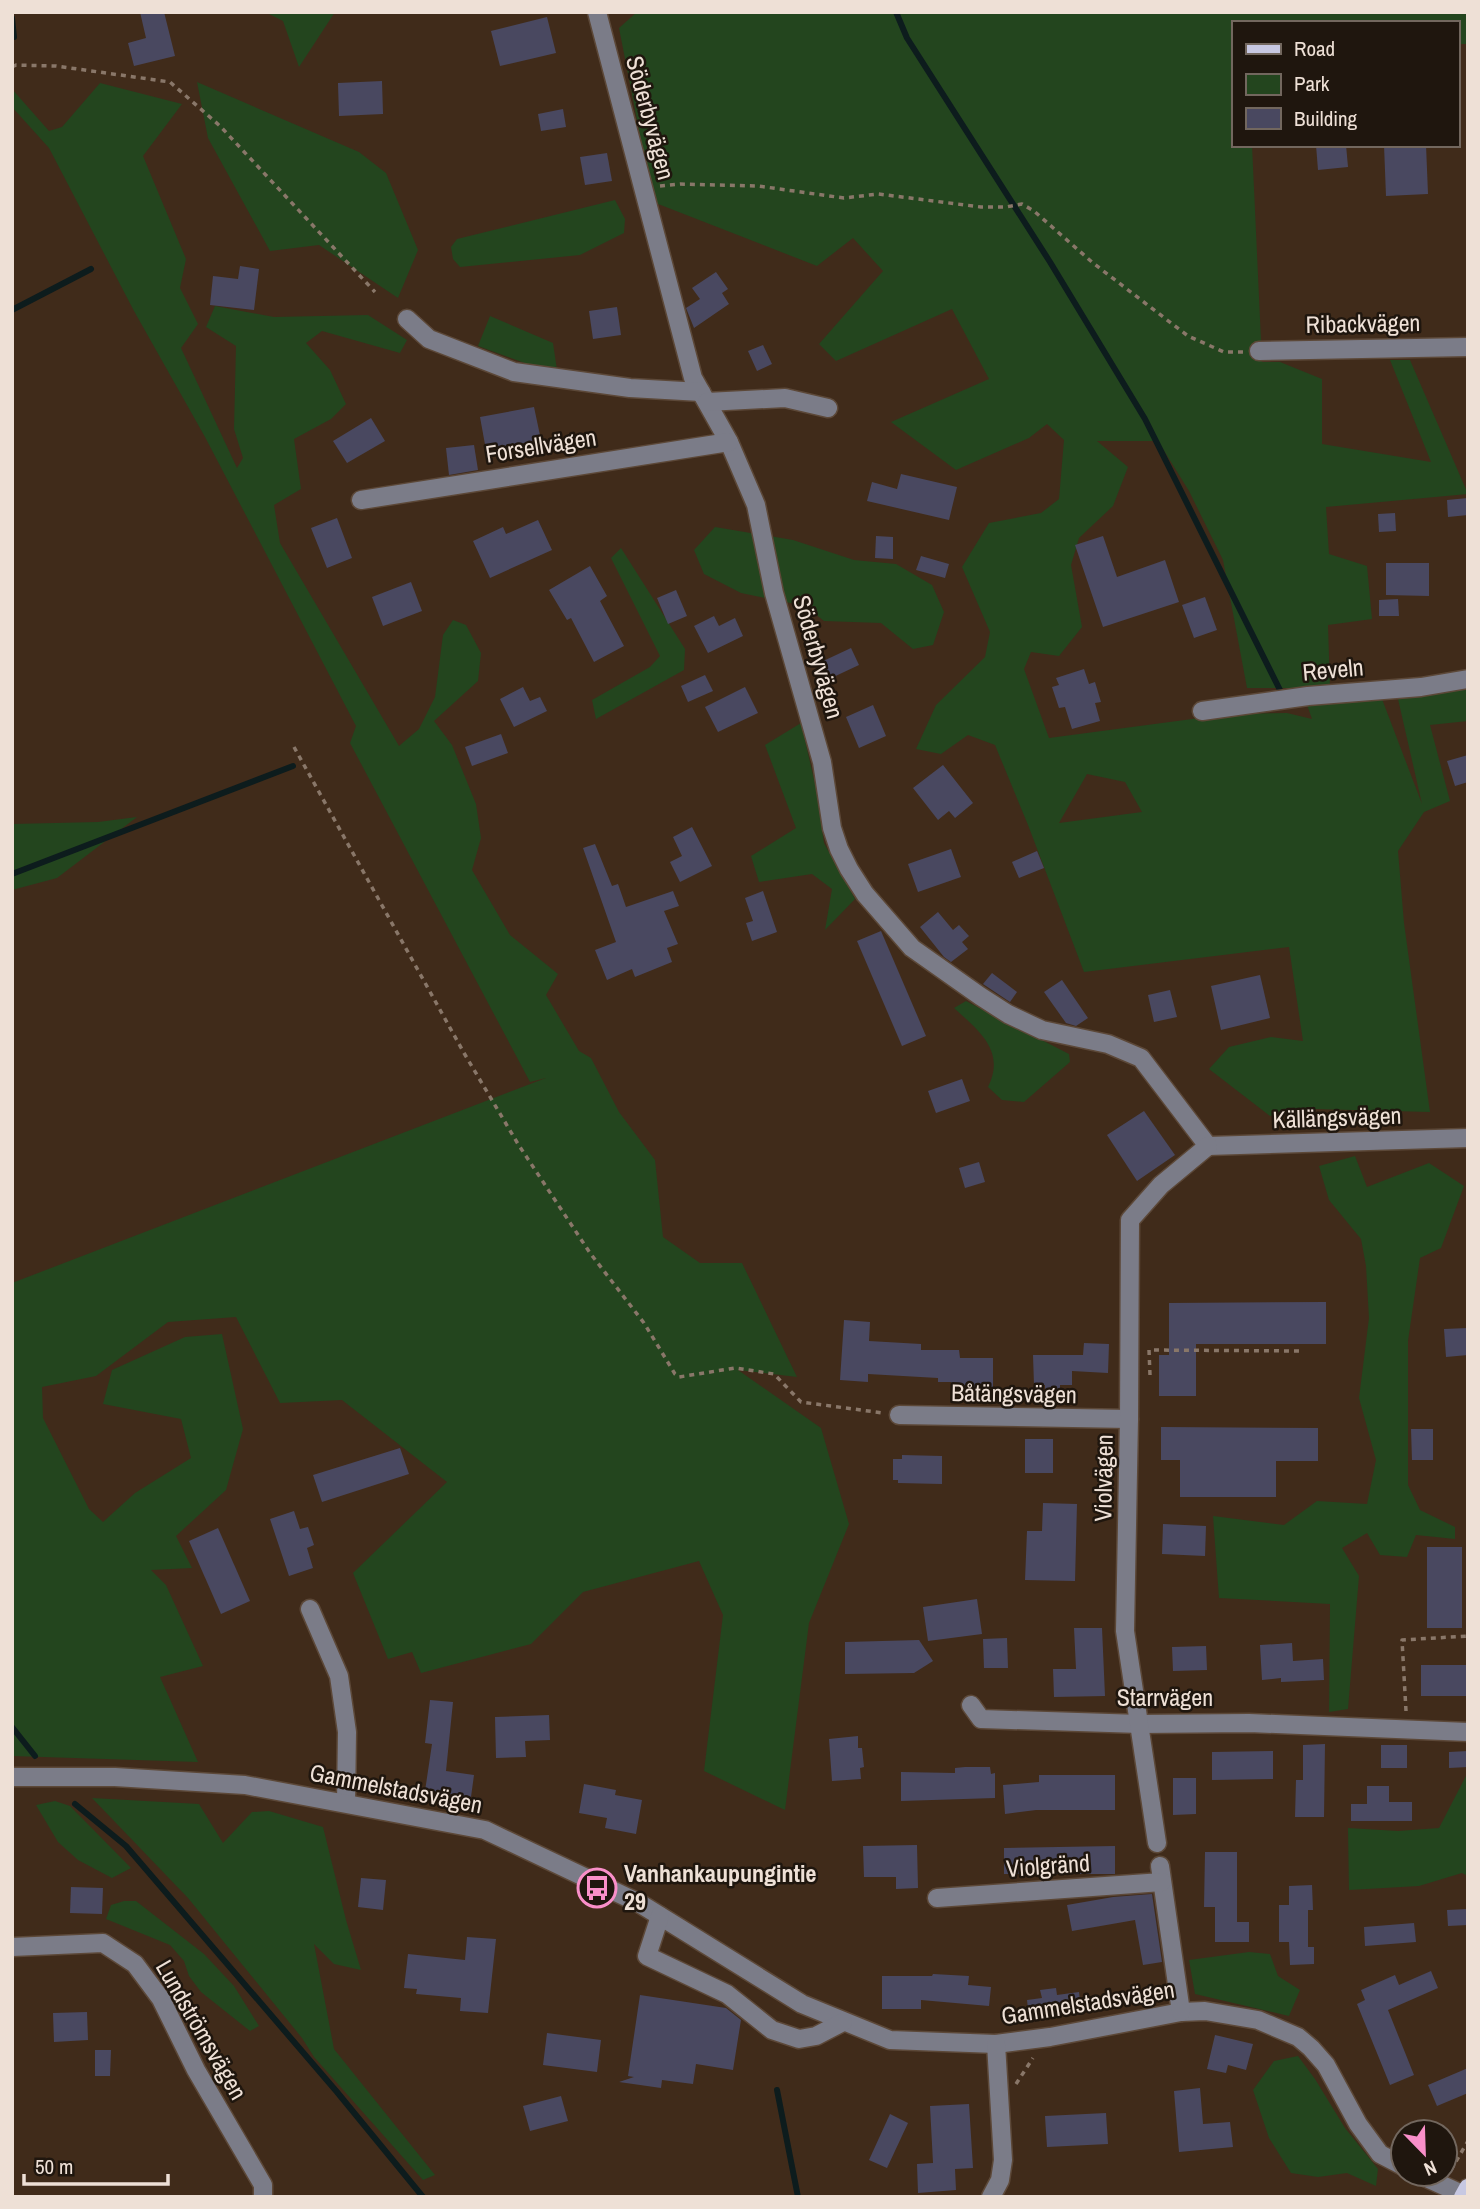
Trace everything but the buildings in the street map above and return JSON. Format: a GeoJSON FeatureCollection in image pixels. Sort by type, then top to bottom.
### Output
{"type":"FeatureCollection","features":[{"type":"Feature","properties":{"kind":"street","name":"Söderbyvägen"},"geometry":{"type":"LineString","coordinates":[[597,12],[693,378],[729,442],[756,505],[774,593],[822,762],[832,828],[839,849],[865,894],[912,948],[1008,1014],[1042,1030],[1108,1044],[1141,1058],[1208,1146]]}},
{"type":"Feature","properties":{"kind":"street"},"geometry":{"type":"LineString","coordinates":[[407,319],[429,339],[514,372],[704,397],[785,398],[828,408]]}},
{"type":"Feature","properties":{"kind":"street","name":"Ribackvägen"},"geometry":{"type":"LineString","coordinates":[[1259,351],[1468,347]]}},
{"type":"Feature","properties":{"kind":"street","name":"Forsellvägen"},"geometry":{"type":"LineString","coordinates":[[361,500],[729,442]]}},
{"type":"Feature","properties":{"kind":"street","name":"Reveln"},"geometry":{"type":"LineString","coordinates":[[1202,711],[1308,696],[1421,687],[1468,679]]}},
{"type":"Feature","properties":{"kind":"street","name":"Källängsvägen"},"geometry":{"type":"LineString","coordinates":[[1208,1146],[1468,1138]]}},
{"type":"Feature","properties":{"kind":"street","name":"Violvägen"},"geometry":{"type":"LineString","coordinates":[[1157,1843],[1125,1632],[1130,1220],[1161,1185],[1208,1146]]}},
{"type":"Feature","properties":{"kind":"street","name":"Båtängsvägen"},"geometry":{"type":"LineString","coordinates":[[899,1415],[1129,1419]]}},
{"type":"Feature","properties":{"kind":"street"},"geometry":{"type":"LineString","coordinates":[[310,1609],[338,1676],[347,1732],[346,1802]]}},
{"type":"Feature","properties":{"kind":"street","name":"Starrvägen"},"geometry":{"type":"LineString","coordinates":[[971,1705],[982,1719],[1140,1724],[1249,1723],[1365,1730],[1468,1732]]}},
{"type":"Feature","properties":{"kind":"street","name":"Gammelstadsvägen"},"geometry":{"type":"LineString","coordinates":[[12,1777],[115,1777],[245,1785],[485,1830],[639,1903],[802,2004],[890,2040],[996,2044],[1050,2037],[1181,2012],[1205,2011],[1258,2020],[1298,2037],[1326,2065],[1358,2124],[1380,2154],[1389,2159]]}},
{"type":"Feature","properties":{"kind":"street","name":"Violgränd"},"geometry":{"type":"LineString","coordinates":[[937,1898],[1161,1874],[1181,2012]]}},
{"type":"Feature","properties":{"kind":"street"},"geometry":{"type":"LineString","coordinates":[[660,1916],[647,1956],[727,1994],[772,2030],[799,2039],[816,2036],[843,2022]]}},
{"type":"Feature","properties":{"kind":"street","name":"Lundströmsvägen"},"geometry":{"type":"LineString","coordinates":[[12,1947],[103,1943],[135,1964],[160,1999],[196,2070],[263,2185],[263,2197]]}},
{"type":"Feature","properties":{"kind":"street"},"geometry":{"type":"LineString","coordinates":[[991,2197],[999,2180],[1003,2160],[996,2044]]}},
{"type":"Feature","properties":{"kind":"path"},"geometry":{"type":"LineString","coordinates":[[12,67],[56,66],[170,82],[220,126],[375,292]]}},
{"type":"Feature","properties":{"kind":"path"},"geometry":{"type":"LineString","coordinates":[[644,189],[680,184],[758,186],[844,198],[878,194],[981,207],[1022,204],[1188,336],[1224,352],[1259,351]]}},
{"type":"Feature","properties":{"kind":"path"},"geometry":{"type":"LineString","coordinates":[[294,747],[464,1053],[518,1144],[590,1253],[644,1324],[675,1374],[679,1377],[735,1367],[774,1374],[801,1402],[899,1415]]}},
{"type":"Feature","properties":{"kind":"path"},"geometry":{"type":"LineString","coordinates":[[1150,1375],[1149,1350],[1300,1351]]}},
{"type":"Feature","properties":{"kind":"path"},"geometry":{"type":"LineString","coordinates":[[1408,1731],[1402,1640],[1468,1636]]}},
{"type":"Feature","properties":{"kind":"green space"},"geometry":{"type":"Polygon","coordinates":[[[265,12],[335,12],[299,67],[283,21],[265,12]]]}},
{"type":"Feature","properties":{"kind":"green space"},"geometry":{"type":"Polygon","coordinates":[[[637,12],[1468,12],[1468,44],[1459,44],[1459,21],[1232,21],[1232,147],[1252,147],[1262,362],[1280,362],[1322,379],[1322,444],[1431,462],[1390,360],[1410,360],[1468,494],[1326,507],[1329,554],[1367,566],[1372,619],[1328,625],[1330,688],[1247,688],[1223,560],[1189,491],[1158,441],[1097,441],[1128,467],[1113,506],[1079,538],[1071,565],[1082,627],[1059,656],[1031,652],[1024,669],[1049,738],[1230,714],[1287,713],[1312,719],[1307,705],[1382,699],[1422,804],[1398,699],[1468,688],[1468,721],[1430,725],[1450,801],[1424,812],[1398,851],[1404,923],[1430,1112],[1314,1109],[1270,1116],[1209,1069],[1229,1047],[1271,1037],[1303,1041],[1289,947],[1084,972],[995,745],[968,735],[941,754],[916,749],[936,705],[985,657],[990,632],[962,567],[989,523],[1041,513],[1059,499],[1064,440],[1047,424],[1029,438],[956,470],[891,422],[989,379],[952,309],[836,361],[819,344],[883,271],[853,238],[817,266],[653,202],[619,28],[637,12]],[[1087,774],[1059,823],[1142,812],[1125,782],[1087,774]]]}},
{"type":"Feature","properties":{"kind":"green space"},"geometry":{"type":"Polygon","coordinates":[[[197,82],[359,152],[386,173],[418,250],[398,298],[319,245],[270,251],[208,138],[197,82]]]}},
{"type":"Feature","properties":{"kind":"green space"},"geometry":{"type":"Polygon","coordinates":[[[100,83],[182,104],[143,156],[186,259],[180,288],[198,324],[181,348],[237,468],[243,458],[234,429],[236,346],[206,327],[215,306],[274,317],[368,315],[407,340],[400,353],[322,331],[306,343],[330,370],[346,404],[331,419],[294,439],[301,489],[274,505],[280,543],[399,746],[419,729],[435,697],[443,635],[453,620],[466,625],[481,653],[478,681],[434,721],[452,745],[476,804],[481,838],[472,870],[510,935],[558,974],[546,995],[579,1051],[591,1058],[619,1112],[655,1160],[663,1237],[700,1263],[742,1263],[797,1377],[738,1370],[821,1428],[849,1524],[809,1623],[785,1810],[704,1771],[723,1615],[699,1561],[583,1592],[531,1644],[421,1673],[412,1652],[388,1659],[353,1573],[447,1482],[342,1400],[280,1403],[236,1317],[168,1322],[96,1376],[42,1387],[43,1418],[89,1509],[103,1522],[135,1493],[191,1458],[181,1419],[103,1404],[112,1370],[185,1337],[222,1334],[243,1429],[226,1490],[176,1536],[192,1568],[151,1570],[166,1585],[203,1666],[160,1677],[198,1762],[12,1756],[12,1283],[546,1078],[530,1082],[350,743],[356,726],[205,437],[134,311],[49,148],[12,107],[12,89],[49,131],[62,127],[100,83]]]}},
{"type":"Feature","properties":{"kind":"green space"},"geometry":{"type":"Polygon","coordinates":[[[615,200],[625,219],[624,233],[580,255],[460,267],[453,259],[451,247],[457,239],[615,200]]]}},
{"type":"Feature","properties":{"kind":"green space"},"geometry":{"type":"Polygon","coordinates":[[[490,316],[553,343],[557,370],[533,366],[478,346],[490,316]]]}},
{"type":"Feature","properties":{"kind":"green space"},"geometry":{"type":"Polygon","coordinates":[[[715,527],[793,540],[854,560],[896,564],[932,585],[944,612],[933,645],[913,649],[881,623],[824,621],[805,606],[741,593],[704,574],[694,550],[715,527]]]}},
{"type":"Feature","properties":{"kind":"green space"},"geometry":{"type":"Polygon","coordinates":[[[621,548],[685,649],[684,670],[596,719],[592,700],[650,667],[660,656],[611,558],[621,548]]]}},
{"type":"Feature","properties":{"kind":"green space"},"geometry":{"type":"Polygon","coordinates":[[[801,723],[816,788],[824,843],[855,899],[825,930],[832,889],[812,874],[759,882],[751,856],[796,828],[765,745],[801,723]]]}},
{"type":"Feature","properties":{"kind":"green space"},"geometry":{"type":"Polygon","coordinates":[[[137,817],[57,878],[12,890],[12,824],[98,822],[137,817]]]}},
{"type":"Feature","properties":{"kind":"green space"},"geometry":{"type":"Polygon","coordinates":[[[966,1001],[1069,1054],[1070,1062],[1024,1102],[1002,1100],[988,1087],[993,1074],[992,1052],[980,1034],[954,1008],[966,1001]]]}},
{"type":"Feature","properties":{"kind":"green space"},"geometry":{"type":"Polygon","coordinates":[[[1355,1156],[1367,1187],[1429,1163],[1464,1186],[1441,1248],[1420,1258],[1408,1341],[1408,1485],[1420,1510],[1455,1527],[1455,1539],[1416,1535],[1407,1557],[1380,1555],[1367,1533],[1342,1548],[1359,1576],[1348,1709],[1329,1712],[1330,1604],[1219,1598],[1213,1516],[1284,1525],[1317,1501],[1367,1504],[1376,1460],[1359,1398],[1369,1318],[1366,1266],[1361,1239],[1329,1200],[1319,1166],[1355,1156]]]}},
{"type":"Feature","properties":{"kind":"green space"},"geometry":{"type":"Polygon","coordinates":[[[1468,1772],[1468,1876],[1462,1873],[1419,1886],[1349,1890],[1348,1828],[1398,1831],[1439,1828],[1468,1772]]]}},
{"type":"Feature","properties":{"kind":"green space"},"geometry":{"type":"Polygon","coordinates":[[[92,1798],[199,1804],[223,1843],[252,1812],[269,1811],[323,1827],[361,1970],[334,1964],[314,1944],[334,2049],[435,2175],[423,2180],[314,2057],[302,2038],[188,1898],[92,1798]]]}},
{"type":"Feature","properties":{"kind":"green space"},"geometry":{"type":"Polygon","coordinates":[[[55,1801],[70,1806],[131,1868],[112,1878],[78,1860],[58,1842],[36,1805],[55,1801]]]}},
{"type":"Feature","properties":{"kind":"green space"},"geometry":{"type":"Polygon","coordinates":[[[136,1901],[204,1954],[234,1986],[259,2026],[250,2031],[201,1992],[189,1976],[184,1961],[170,1945],[106,1919],[111,1905],[136,1901]]]}},
{"type":"Feature","properties":{"kind":"green space"},"geometry":{"type":"Polygon","coordinates":[[[1249,1952],[1270,1954],[1278,1976],[1300,1990],[1289,2016],[1195,1994],[1189,1960],[1249,1952]]]}},
{"type":"Feature","properties":{"kind":"green space"},"geometry":{"type":"Polygon","coordinates":[[[1298,2056],[1345,2128],[1378,2169],[1376,2186],[1347,2173],[1318,2177],[1291,2173],[1269,2138],[1253,2090],[1274,2061],[1298,2056]]]}},
{"type":"Feature","properties":{"kind":"waterway"},"geometry":{"type":"LineString","coordinates":[[896,12],[907,38],[1050,262],[1145,419],[1280,690]]}},
{"type":"Feature","properties":{"kind":"waterway"},"geometry":{"type":"LineString","coordinates":[[12,18],[14,37]]}},
{"type":"Feature","properties":{"kind":"waterway"},"geometry":{"type":"LineString","coordinates":[[12,310],[91,269]]}},
{"type":"Feature","properties":{"kind":"waterway"},"geometry":{"type":"LineString","coordinates":[[12,874],[293,766]]}},
{"type":"Feature","properties":{"kind":"waterway"},"geometry":{"type":"LineString","coordinates":[[12,1727],[35,1756]]}},
{"type":"Feature","properties":{"kind":"waterway"},"geometry":{"type":"LineString","coordinates":[[75,1804],[126,1846],[337,2092],[423,2197]]}},
{"type":"Feature","properties":{"kind":"waterway"},"geometry":{"type":"LineString","coordinates":[[777,2090],[798,2197]]}},
{"type":"Feature","properties":{"kind":"place","name":"Vanhankaupungintie 29"},"geometry":{"type":"Point","coordinates":[597,1888]}}]}
